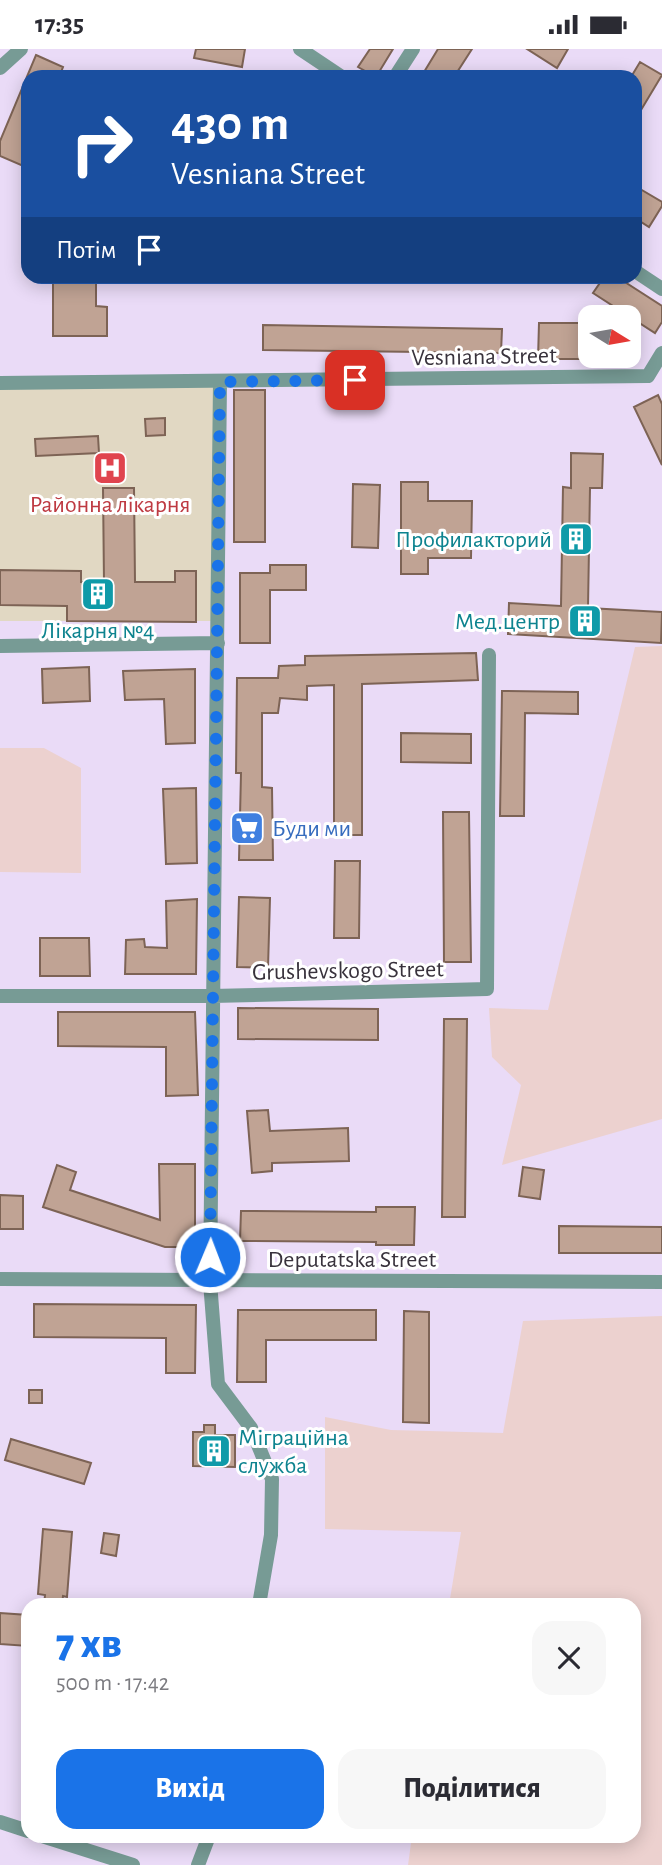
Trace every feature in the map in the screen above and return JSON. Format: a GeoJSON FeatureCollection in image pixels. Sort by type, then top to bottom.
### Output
{"type":"FeatureCollection","features":[{"type":"Feature","properties":{"kind":"street"},"geometry":{"type":"LineString","coordinates":[[0,68],[21,49]]}},
{"type":"Feature","properties":{"kind":"street"},"geometry":{"type":"LineString","coordinates":[[300,49],[332,70]]}},
{"type":"Feature","properties":{"kind":"street"},"geometry":{"type":"LineString","coordinates":[[400,70],[413,49]]}},
{"type":"Feature","properties":{"kind":"street"},"geometry":{"type":"LineString","coordinates":[[642,276],[662,289]]}},
{"type":"Feature","properties":{"kind":"street","name":"Vesniana Street"},"geometry":{"type":"LineString","coordinates":[[0,383],[648,376],[662,353]]}},
{"type":"Feature","properties":{"kind":"street"},"geometry":{"type":"LineString","coordinates":[[220,382],[210,1282],[218,1384],[251,1428],[272,1479],[271,1535],[260,1598]]}},
{"type":"Feature","properties":{"kind":"street"},"geometry":{"type":"LineString","coordinates":[[0,646],[218,643]]}},
{"type":"Feature","properties":{"kind":"street","name":"Grushevskogo Street"},"geometry":{"type":"LineString","coordinates":[[0,996],[212,996],[487,989],[489,655]]}},
{"type":"Feature","properties":{"kind":"street","name":"Deputatska Street"},"geometry":{"type":"LineString","coordinates":[[0,1279],[662,1282]]}},
{"type":"Feature","properties":{"kind":"street"},"geometry":{"type":"LineString","coordinates":[[0,1822],[21,1829]]}},
{"type":"Feature","properties":{"kind":"street"},"geometry":{"type":"LineString","coordinates":[[64,1843],[133,1865]]}},
{"type":"Feature","properties":{"kind":"street"},"geometry":{"type":"LineString","coordinates":[[198,1865],[206,1843]]}},
{"type":"Feature","properties":{"kind":"shaded area","name":"Районна лікарня"},"geometry":{"type":"Polygon","coordinates":[[[220,382],[218,621],[0,621],[0,383],[220,382]]]}},
{"type":"Feature","properties":{"kind":"shaded area"},"geometry":{"type":"Polygon","coordinates":[[[662,646],[662,1119],[502,1165],[521,1085],[492,1057],[489,1008],[548,1010],[635,647],[662,646]]]}},
{"type":"Feature","properties":{"kind":"shaded area"},"geometry":{"type":"Polygon","coordinates":[[[0,748],[44,748],[81,768],[81,873],[0,872],[0,748]]]}},
{"type":"Feature","properties":{"kind":"shaded area"},"geometry":{"type":"Polygon","coordinates":[[[662,1316],[662,1865],[408,1865],[411,1843],[641,1843],[641,1598],[450,1598],[461,1532],[325,1529],[325,1417],[391,1430],[503,1433],[523,1321],[662,1316]]]}},
{"type":"Feature","properties":{"kind":"building"},"geometry":{"type":"Polygon","coordinates":[[[196,49],[245,49],[242,67],[194,58],[196,49]]]}},
{"type":"Feature","properties":{"kind":"building"},"geometry":{"type":"Polygon","coordinates":[[[370,49],[393,49],[380,70],[363,70],[358,67],[370,49]]]}},
{"type":"Feature","properties":{"kind":"building"},"geometry":{"type":"Polygon","coordinates":[[[438,49],[472,49],[458,70],[425,70],[438,49]]]}},
{"type":"Feature","properties":{"kind":"building"},"geometry":{"type":"Polygon","coordinates":[[[527,49],[568,49],[557,68],[527,49]]]}},
{"type":"Feature","properties":{"kind":"building"},"geometry":{"type":"Polygon","coordinates":[[[36,55],[63,67],[62,70],[30,70],[36,55]]]}},
{"type":"Feature","properties":{"kind":"building"},"geometry":{"type":"Polygon","coordinates":[[[640,62],[662,75],[642,108],[642,70],[635,70],[640,62]]]}},
{"type":"Feature","properties":{"kind":"building"},"geometry":{"type":"Polygon","coordinates":[[[21,91],[21,165],[0,156],[0,141],[21,91]]]}},
{"type":"Feature","properties":{"kind":"building"},"geometry":{"type":"Polygon","coordinates":[[[642,190],[662,202],[649,227],[642,222],[642,190]]]}},
{"type":"Feature","properties":{"kind":"building"},"geometry":{"type":"Polygon","coordinates":[[[53,284],[96,284],[96,306],[107,307],[107,336],[53,336],[53,284]]]}},
{"type":"Feature","properties":{"kind":"building"},"geometry":{"type":"Polygon","coordinates":[[[599,284],[628,284],[662,306],[662,322],[655,333],[641,324],[641,305],[612,305],[593,293],[599,284]]]}},
{"type":"Feature","properties":{"kind":"building"},"geometry":{"type":"Polygon","coordinates":[[[539,323],[578,323],[578,359],[538,359],[539,323]]]}},
{"type":"Feature","properties":{"kind":"building"},"geometry":{"type":"Polygon","coordinates":[[[263,325],[502,329],[501,353],[263,350],[263,325]]]}},
{"type":"Feature","properties":{"kind":"building"},"geometry":{"type":"Polygon","coordinates":[[[234,390],[265,390],[265,542],[234,542],[234,390]]]}},
{"type":"Feature","properties":{"kind":"building"},"geometry":{"type":"Polygon","coordinates":[[[658,395],[662,404],[662,465],[634,407],[658,395]]]}},
{"type":"Feature","properties":{"kind":"building"},"geometry":{"type":"Polygon","coordinates":[[[165,418],[165,435],[146,436],[145,419],[165,418]]]}},
{"type":"Feature","properties":{"kind":"building"},"geometry":{"type":"Polygon","coordinates":[[[98,436],[99,453],[36,456],[35,439],[98,436]]]}},
{"type":"Feature","properties":{"kind":"building"},"geometry":{"type":"Polygon","coordinates":[[[571,453],[603,454],[602,488],[590,488],[588,608],[662,612],[661,643],[508,634],[509,603],[561,606],[563,487],[571,488],[571,453]]]}},
{"type":"Feature","properties":{"kind":"building"},"geometry":{"type":"Polygon","coordinates":[[[401,482],[428,482],[428,501],[472,501],[471,558],[428,558],[428,574],[401,574],[401,482]]]}},
{"type":"Feature","properties":{"kind":"building"},"geometry":{"type":"Polygon","coordinates":[[[353,484],[380,485],[378,548],[352,547],[353,484]]]}},
{"type":"Feature","properties":{"kind":"building","name":"Лікарня №4"},"geometry":{"type":"Polygon","coordinates":[[[103,488],[134,488],[135,582],[175,582],[175,571],[196,571],[196,622],[67,621],[67,606],[0,605],[0,570],[81,571],[81,582],[104,582],[103,488]]]}},
{"type":"Feature","properties":{"kind":"building"},"geometry":{"type":"Polygon","coordinates":[[[270,565],[306,565],[306,590],[270,590],[270,643],[240,643],[240,573],[270,573],[270,565]]]}},
{"type":"Feature","properties":{"kind":"building"},"geometry":{"type":"Polygon","coordinates":[[[476,653],[478,680],[362,684],[362,835],[334,835],[334,685],[307,686],[307,700],[280,698],[278,713],[262,713],[262,787],[272,788],[273,860],[239,860],[241,773],[236,773],[237,678],[278,678],[279,666],[305,665],[305,656],[476,653]]]}},
{"type":"Feature","properties":{"kind":"building"},"geometry":{"type":"Polygon","coordinates":[[[89,667],[90,701],[43,703],[42,669],[89,667]]]}},
{"type":"Feature","properties":{"kind":"building"},"geometry":{"type":"Polygon","coordinates":[[[195,669],[195,743],[166,744],[164,699],[125,700],[123,671],[195,669]]]}},
{"type":"Feature","properties":{"kind":"building"},"geometry":{"type":"Polygon","coordinates":[[[502,691],[578,692],[578,714],[525,713],[524,816],[500,816],[502,691]]]}},
{"type":"Feature","properties":{"kind":"building"},"geometry":{"type":"Polygon","coordinates":[[[401,733],[471,734],[471,763],[401,762],[401,733]]]}},
{"type":"Feature","properties":{"kind":"building"},"geometry":{"type":"Polygon","coordinates":[[[196,788],[197,863],[166,864],[163,789],[196,788]]]}},
{"type":"Feature","properties":{"kind":"building"},"geometry":{"type":"Polygon","coordinates":[[[443,812],[469,812],[471,962],[444,962],[443,812]]]}},
{"type":"Feature","properties":{"kind":"building"},"geometry":{"type":"Polygon","coordinates":[[[335,861],[360,861],[359,938],[334,938],[335,861]]]}},
{"type":"Feature","properties":{"kind":"building"},"geometry":{"type":"Polygon","coordinates":[[[239,897],[270,898],[268,968],[237,967],[239,897]]]}},
{"type":"Feature","properties":{"kind":"building"},"geometry":{"type":"Polygon","coordinates":[[[197,899],[196,974],[125,974],[126,940],[144,939],[145,947],[167,948],[166,901],[197,899]]]}},
{"type":"Feature","properties":{"kind":"building"},"geometry":{"type":"Polygon","coordinates":[[[40,938],[89,938],[90,976],[40,976],[40,938]]]}},
{"type":"Feature","properties":{"kind":"building"},"geometry":{"type":"Polygon","coordinates":[[[238,1008],[378,1009],[378,1040],[238,1039],[238,1008]]]}},
{"type":"Feature","properties":{"kind":"building"},"geometry":{"type":"Polygon","coordinates":[[[58,1012],[195,1012],[198,1095],[166,1096],[166,1047],[58,1046],[58,1012]]]}},
{"type":"Feature","properties":{"kind":"building"},"geometry":{"type":"Polygon","coordinates":[[[444,1019],[467,1019],[465,1217],[442,1217],[444,1019]]]}},
{"type":"Feature","properties":{"kind":"building"},"geometry":{"type":"Polygon","coordinates":[[[268,1110],[270,1131],[348,1128],[349,1161],[272,1163],[272,1171],[252,1173],[247,1111],[268,1110]]]}},
{"type":"Feature","properties":{"kind":"building"},"geometry":{"type":"Polygon","coordinates":[[[159,1164],[195,1164],[195,1247],[165,1247],[43,1207],[57,1165],[76,1172],[70,1190],[160,1220],[159,1164]]]}},
{"type":"Feature","properties":{"kind":"building"},"geometry":{"type":"Polygon","coordinates":[[[523,1167],[544,1170],[540,1199],[519,1196],[523,1167]]]}},
{"type":"Feature","properties":{"kind":"building"},"geometry":{"type":"Polygon","coordinates":[[[0,1195],[23,1196],[23,1229],[0,1229],[0,1195]]]}},
{"type":"Feature","properties":{"kind":"building"},"geometry":{"type":"Polygon","coordinates":[[[376,1207],[415,1207],[414,1245],[376,1245],[376,1242],[240,1241],[241,1211],[376,1212],[376,1207]]]}},
{"type":"Feature","properties":{"kind":"building"},"geometry":{"type":"Polygon","coordinates":[[[559,1226],[662,1227],[662,1253],[559,1253],[559,1226]]]}},
{"type":"Feature","properties":{"kind":"building"},"geometry":{"type":"Polygon","coordinates":[[[34,1304],[196,1305],[195,1373],[166,1373],[166,1338],[34,1337],[34,1304]]]}},
{"type":"Feature","properties":{"kind":"building"},"geometry":{"type":"Polygon","coordinates":[[[238,1310],[376,1310],[376,1340],[266,1340],[266,1382],[237,1382],[238,1310]]]}},
{"type":"Feature","properties":{"kind":"building"},"geometry":{"type":"Polygon","coordinates":[[[404,1311],[429,1312],[429,1423],[403,1422],[404,1311]]]}},
{"type":"Feature","properties":{"kind":"building"},"geometry":{"type":"Polygon","coordinates":[[[29,1390],[42,1390],[42,1403],[29,1403],[29,1390]]]}},
{"type":"Feature","properties":{"kind":"building","name":"Міграційна служба"},"geometry":{"type":"Polygon","coordinates":[[[204,1425],[215,1425],[215,1435],[235,1435],[235,1467],[193,1466],[193,1432],[204,1432],[204,1425]]]}},
{"type":"Feature","properties":{"kind":"building"},"geometry":{"type":"Polygon","coordinates":[[[11,1439],[91,1463],[84,1484],[5,1460],[11,1439]]]}},
{"type":"Feature","properties":{"kind":"building"},"geometry":{"type":"Polygon","coordinates":[[[43,1529],[72,1532],[67,1597],[45,1598],[45,1595],[38,1594],[43,1529]]]}},
{"type":"Feature","properties":{"kind":"building"},"geometry":{"type":"Polygon","coordinates":[[[104,1533],[119,1535],[116,1556],[101,1553],[104,1533]]]}},
{"type":"Feature","properties":{"kind":"building"},"geometry":{"type":"Polygon","coordinates":[[[0,1613],[21,1614],[21,1646],[0,1644],[0,1613]]]}},
{"type":"Feature","properties":{"kind":"place","name":"Районна лікарня"},"geometry":{"type":"Point","coordinates":[110,468]}},
{"type":"Feature","properties":{"kind":"place","name":"Профилакторий"},"geometry":{"type":"Point","coordinates":[576,539]}},
{"type":"Feature","properties":{"kind":"place","name":"Лікарня №4"},"geometry":{"type":"Point","coordinates":[98,594]}},
{"type":"Feature","properties":{"kind":"place","name":"Мед.центр"},"geometry":{"type":"Point","coordinates":[585,621]}},
{"type":"Feature","properties":{"kind":"place","name":"Буди ми"},"geometry":{"type":"Point","coordinates":[247,828]}},
{"type":"Feature","properties":{"kind":"place","name":"Міграційна служба"},"geometry":{"type":"Point","coordinates":[214,1451]}},
{"type":"Feature","properties":{"kind":"route"},"geometry":{"type":"LineString","coordinates":[[210,1257],[220,382],[355,380]]}}]}
